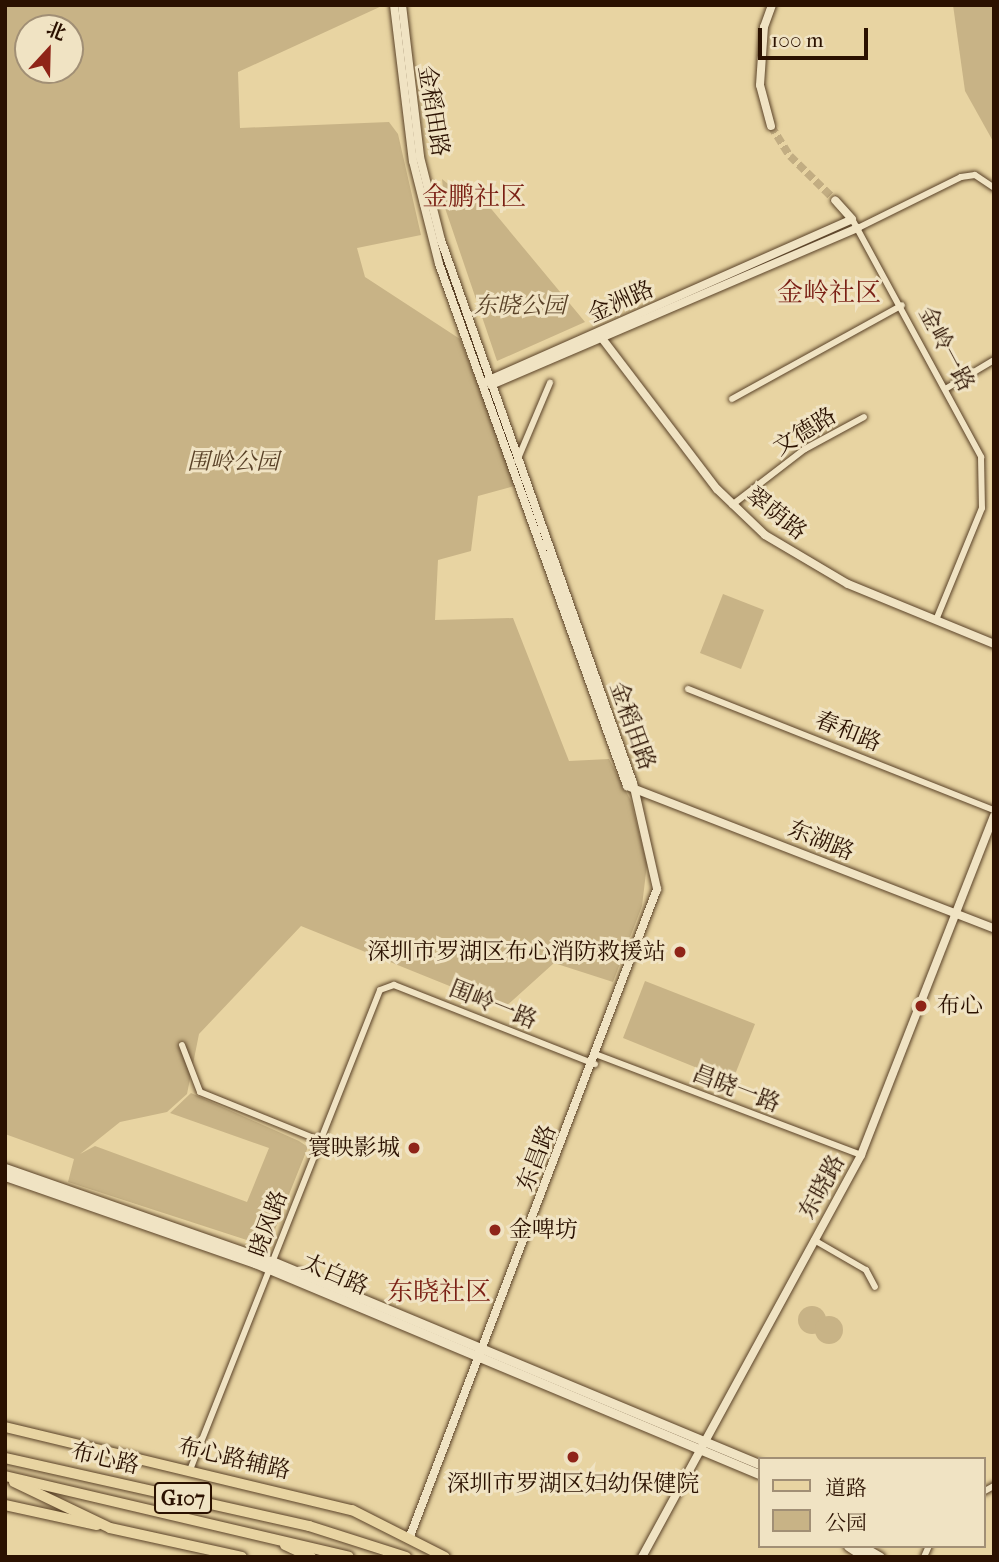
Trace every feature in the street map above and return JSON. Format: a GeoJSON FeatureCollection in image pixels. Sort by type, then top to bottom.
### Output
{"type":"FeatureCollection","features":[{"type":"Feature","properties":{"kind":"highway","name":"布心路"},"geometry":{"type":"LineString","coordinates":[[5,1458],[359,1541],[407,1557]]}},
{"type":"Feature","properties":{"kind":"highway","name":"布心路"},"geometry":{"type":"LineString","coordinates":[[5,1477],[349,1557]]}},
{"type":"Feature","properties":{"kind":"highway","name":"G107"},"geometry":{"type":"LineString","coordinates":[[5,1477],[110,1528],[243,1557]]}},
{"type":"Feature","properties":{"kind":"highway"},"geometry":{"type":"LineString","coordinates":[[260,1535],[311,1557]]}},
{"type":"Feature","properties":{"kind":"highway","name":"布心路"},"geometry":{"type":"LineString","coordinates":[[359,1541],[395,1557]]}},
{"type":"Feature","properties":{"kind":"main road","name":"太白路"},"geometry":{"type":"LineString","coordinates":[[5,1168],[272,1266],[482,1354],[758,1464]]}},
{"type":"Feature","properties":{"kind":"main road","name":"太白路"},"geometry":{"type":"LineString","coordinates":[[5,1176],[272,1266]]}},
{"type":"Feature","properties":{"kind":"main road","name":"布心路辅路"},"geometry":{"type":"LineString","coordinates":[[5,1427],[352,1510],[410,1536],[445,1557]]}},
{"type":"Feature","properties":{"kind":"main road","name":"太白路"},"geometry":{"type":"LineString","coordinates":[[705,1443],[758,1473]]}},
{"type":"Feature","properties":{"kind":"main road"},"geometry":{"type":"LineString","coordinates":[[5,1505],[110,1528]]}},
{"type":"Feature","properties":{"kind":"main road"},"geometry":{"type":"LineString","coordinates":[[864,1548],[880,1557]]}},
{"type":"Feature","properties":{"kind":"street","name":"金稻田路"},"geometry":{"type":"LineString","coordinates":[[394,5],[419,192],[460,328],[490,382],[514,473],[623,777],[633,789]]}},
{"type":"Feature","properties":{"kind":"street","name":"金稻田路"},"geometry":{"type":"LineString","coordinates":[[402,5],[424,176],[447,262],[633,789]]}},
{"type":"Feature","properties":{"kind":"street"},"geometry":{"type":"LineString","coordinates":[[771,126],[760,85],[764,27],[772,5]]}},
{"type":"Feature","properties":{"kind":"street"},"geometry":{"type":"LineString","coordinates":[[835,200],[852,219],[864,220],[961,177],[985,179],[994,188]]}},
{"type":"Feature","properties":{"kind":"street","name":"金洲路"},"geometry":{"type":"LineString","coordinates":[[600,336],[852,219]]}},
{"type":"Feature","properties":{"kind":"street","name":"金岭一路"},"geometry":{"type":"LineString","coordinates":[[852,219],[947,388],[981,457],[985,495],[936,620]]}},
{"type":"Feature","properties":{"kind":"street"},"geometry":{"type":"LineString","coordinates":[[858,228],[864,220]]}},
{"type":"Feature","properties":{"kind":"street","name":"金洲路"},"geometry":{"type":"LineString","coordinates":[[490,382],[858,228]]}},
{"type":"Feature","properties":{"kind":"street"},"geometry":{"type":"LineString","coordinates":[[732,400],[902,305]]}},
{"type":"Feature","properties":{"kind":"street","name":"翠荫路"},"geometry":{"type":"LineString","coordinates":[[600,336],[732,505],[814,566],[994,645]]}},
{"type":"Feature","properties":{"kind":"street"},"geometry":{"type":"LineString","coordinates":[[947,388],[994,360]]}},
{"type":"Feature","properties":{"kind":"street"},"geometry":{"type":"LineString","coordinates":[[514,473],[550,383]]}},
{"type":"Feature","properties":{"kind":"street","name":"文德路"},"geometry":{"type":"LineString","coordinates":[[732,505],[805,449],[864,416]]}},
{"type":"Feature","properties":{"kind":"street","name":"春和路"},"geometry":{"type":"LineString","coordinates":[[688,689],[994,810]]}},
{"type":"Feature","properties":{"kind":"street","name":"东湖路"},"geometry":{"type":"LineString","coordinates":[[633,789],[954,915],[994,928]]}},
{"type":"Feature","properties":{"kind":"street","name":"东昌路"},"geometry":{"type":"LineString","coordinates":[[410,1536],[598,1055],[657,889],[633,789]]}},
{"type":"Feature","properties":{"kind":"street","name":"东晓路"},"geometry":{"type":"LineString","coordinates":[[642,1557],[862,1155],[994,817]]}},
{"type":"Feature","properties":{"kind":"street","name":"围岭一路"},"geometry":{"type":"LineString","coordinates":[[380,990],[394,985],[594,1064]]}},
{"type":"Feature","properties":{"kind":"street","name":"晓风路"},"geometry":{"type":"LineString","coordinates":[[190,1470],[380,990]]}},
{"type":"Feature","properties":{"kind":"street"},"geometry":{"type":"LineString","coordinates":[[182,1045],[204,1094],[319,1140]]}},
{"type":"Feature","properties":{"kind":"street","name":"昌晓一路"},"geometry":{"type":"LineString","coordinates":[[598,1055],[862,1155]]}},
{"type":"Feature","properties":{"kind":"street"},"geometry":{"type":"LineString","coordinates":[[814,1240],[866,1270],[875,1287]]}},
{"type":"Feature","properties":{"kind":"green space","name":"围岭公园"},"geometry":{"type":"Polygon","coordinates":[[[5,5],[384,5],[238,72],[240,128],[389,122],[398,134],[421,235],[357,248],[365,277],[460,339],[518,485],[478,496],[471,551],[438,560],[435,620],[513,618],[569,761],[609,759],[631,801],[647,864],[642,906],[613,982],[554,963],[504,1008],[301,926],[199,1034],[187,1094],[167,1112],[120,1122],[80,1154],[95,1146],[247,1202],[269,1148],[170,1113],[191,1093],[299,1141],[308,1147],[268,1247],[68,1182],[74,1159],[5,1134],[5,5]]]}},
{"type":"Feature","properties":{"kind":"green space"},"geometry":{"type":"Polygon","coordinates":[[[953,5],[994,5],[994,143],[965,91],[953,5]]]}},
{"type":"Feature","properties":{"kind":"green space","name":"东晓公园"},"geometry":{"type":"Polygon","coordinates":[[[442,179],[471,203],[483,199],[585,322],[497,361],[445,208],[442,179]]]}},
{"type":"Feature","properties":{"kind":"green space"},"geometry":{"type":"Polygon","coordinates":[[[723,594],[764,610],[741,669],[700,653],[723,594]]]}},
{"type":"Feature","properties":{"kind":"green space"},"geometry":{"type":"Polygon","coordinates":[[[645,981],[755,1024],[732,1082],[623,1038],[645,981]]]}},
{"type":"Feature","properties":{"kind":"green space"},"geometry":{"type":"Polygon","coordinates":[[[812,1306],[822,1310],[826,1320],[822,1330],[812,1334],[802,1330],[798,1320],[802,1310],[812,1306]]]}},
{"type":"Feature","properties":{"kind":"green space"},"geometry":{"type":"Polygon","coordinates":[[[829,1316],[839,1320],[843,1330],[839,1340],[829,1344],[819,1340],[815,1330],[819,1320],[829,1316]]]}},
{"type":"Feature","properties":{"kind":"tunnel"},"geometry":{"type":"LineString","coordinates":[[771,126],[790,156],[835,200]]}},
{"type":"Feature","properties":{"kind":"place","name":"深圳市罗湖区布心消防救援站"},"geometry":{"type":"Point","coordinates":[680,952]}},
{"type":"Feature","properties":{"kind":"place","name":"布心"},"geometry":{"type":"Point","coordinates":[921,1006]}},
{"type":"Feature","properties":{"kind":"place","name":"寰映影城"},"geometry":{"type":"Point","coordinates":[414,1148]}},
{"type":"Feature","properties":{"kind":"place","name":"金啤坊"},"geometry":{"type":"Point","coordinates":[495,1230]}},
{"type":"Feature","properties":{"kind":"place","name":"深圳市罗湖区妇幼保健院"},"geometry":{"type":"Point","coordinates":[573,1457]}},
{"type":"Feature","properties":{"kind":"district","name":"金鹏社区"},"geometry":{"type":"Point","coordinates":[474,197]}},
{"type":"Feature","properties":{"kind":"district","name":"金岭社区"},"geometry":{"type":"Point","coordinates":[829,293]}},
{"type":"Feature","properties":{"kind":"district","name":"东晓社区"},"geometry":{"type":"Point","coordinates":[439,1292]}}]}
